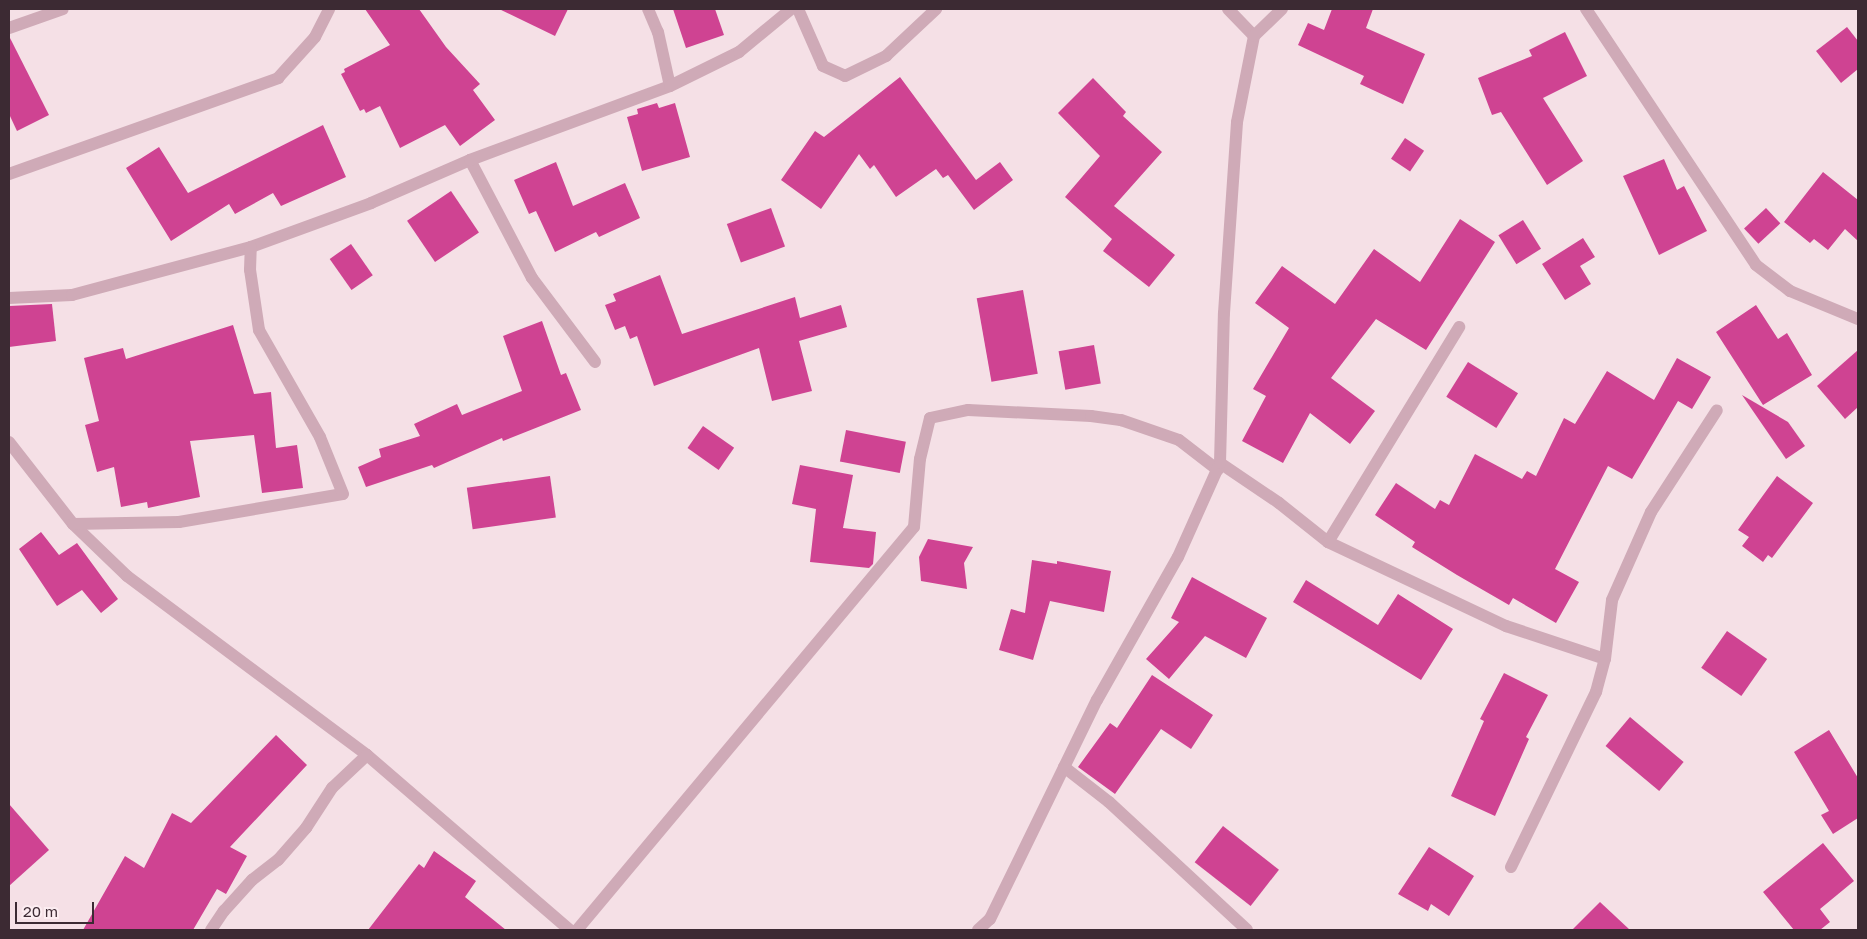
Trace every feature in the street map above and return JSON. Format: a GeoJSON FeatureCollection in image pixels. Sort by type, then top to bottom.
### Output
{"type":"FeatureCollection","features":[{"type":"Feature","properties":{"kind":"street"},"geometry":{"type":"LineString","coordinates":[[9,28],[63,9]]}},
{"type":"Feature","properties":{"kind":"street"},"geometry":{"type":"LineString","coordinates":[[9,174],[278,78],[315,37],[329,9]]}},
{"type":"Feature","properties":{"kind":"street"},"geometry":{"type":"LineString","coordinates":[[648,9],[658,32],[670,86]]}},
{"type":"Feature","properties":{"kind":"street"},"geometry":{"type":"LineString","coordinates":[[9,298],[72,295],[251,247],[371,203],[470,160],[670,86],[739,52],[791,9]]}},
{"type":"Feature","properties":{"kind":"street"},"geometry":{"type":"LineString","coordinates":[[798,9],[822,66],[845,76],[886,56],[936,9]]}},
{"type":"Feature","properties":{"kind":"street"},"geometry":{"type":"LineString","coordinates":[[1228,9],[1254,36]]}},
{"type":"Feature","properties":{"kind":"street"},"geometry":{"type":"LineString","coordinates":[[978,930],[990,919],[1096,700],[1178,557],[1219,467],[1224,313],[1237,122],[1254,36],[1282,9]]}},
{"type":"Feature","properties":{"kind":"street"},"geometry":{"type":"LineString","coordinates":[[1586,9],[1756,265],[1790,291],[1858,320]]}},
{"type":"Feature","properties":{"kind":"street"},"geometry":{"type":"LineString","coordinates":[[470,160],[532,278],[595,362]]}},
{"type":"Feature","properties":{"kind":"street"},"geometry":{"type":"LineString","coordinates":[[73,524],[179,522],[343,494],[320,437],[259,330],[250,270],[251,247]]}},
{"type":"Feature","properties":{"kind":"street"},"geometry":{"type":"LineString","coordinates":[[1328,542],[1459,327]]}},
{"type":"Feature","properties":{"kind":"street"},"geometry":{"type":"LineString","coordinates":[[577,930],[914,527],[920,459],[930,418],[968,410],[1091,416],[1121,420],[1179,440],[1219,467],[1279,503],[1328,542],[1506,626],[1605,659]]}},
{"type":"Feature","properties":{"kind":"street"},"geometry":{"type":"LineString","coordinates":[[1512,867],[1596,692],[1605,659],[1612,600],[1651,512],[1717,410]]}},
{"type":"Feature","properties":{"kind":"street"},"geometry":{"type":"LineString","coordinates":[[9,442],[73,524],[127,576],[367,755],[570,930]]}},
{"type":"Feature","properties":{"kind":"street"},"geometry":{"type":"LineString","coordinates":[[211,930],[224,911],[252,880],[278,860],[306,828],[332,788],[367,755]]}},
{"type":"Feature","properties":{"kind":"street"},"geometry":{"type":"LineString","coordinates":[[1064,768],[1109,802],[1247,930]]}},
{"type":"Feature","properties":{"kind":"building"},"geometry":{"type":"Polygon","coordinates":[[[365,9],[419,9],[446,47],[480,84],[473,90],[495,120],[460,146],[445,125],[400,148],[380,106],[366,113],[364,109],[360,111],[341,74],[345,72],[344,69],[390,45],[365,9]]]}},
{"type":"Feature","properties":{"kind":"building"},"geometry":{"type":"Polygon","coordinates":[[[499,9],[568,9],[555,36],[499,9]]]}},
{"type":"Feature","properties":{"kind":"building"},"geometry":{"type":"Polygon","coordinates":[[[673,9],[715,9],[724,35],[686,48],[673,9]]]}},
{"type":"Feature","properties":{"kind":"building"},"geometry":{"type":"Polygon","coordinates":[[[1332,9],[1373,9],[1366,28],[1425,54],[1403,104],[1360,84],[1364,76],[1298,45],[1308,23],[1324,30],[1332,9]]]}},
{"type":"Feature","properties":{"kind":"building"},"geometry":{"type":"Polygon","coordinates":[[[1847,27],[1858,41],[1858,69],[1841,83],[1816,51],[1847,27]]]}},
{"type":"Feature","properties":{"kind":"building"},"geometry":{"type":"Polygon","coordinates":[[[1565,32],[1587,76],[1543,98],[1583,161],[1547,185],[1501,112],[1492,115],[1478,78],[1532,56],[1529,50],[1565,32]]]}},
{"type":"Feature","properties":{"kind":"building"},"geometry":{"type":"Polygon","coordinates":[[[9,36],[49,115],[17,131],[9,114],[9,36]]]}},
{"type":"Feature","properties":{"kind":"building"},"geometry":{"type":"Polygon","coordinates":[[[900,77],[976,180],[1000,162],[1013,180],[974,210],[948,175],[943,178],[936,169],[896,197],[874,165],[870,169],[859,154],[821,209],[781,180],[815,131],[824,137],[900,77]]]}},
{"type":"Feature","properties":{"kind":"building"},"geometry":{"type":"Polygon","coordinates":[[[1093,78],[1126,112],[1123,116],[1162,152],[1114,206],[1175,255],[1149,287],[1103,251],[1112,239],[1065,197],[1100,156],[1058,113],[1093,78]]]}},
{"type":"Feature","properties":{"kind":"building"},"geometry":{"type":"Polygon","coordinates":[[[657,103],[659,108],[675,103],[690,157],[642,171],[627,117],[638,114],[637,109],[657,103]]]}},
{"type":"Feature","properties":{"kind":"building"},"geometry":{"type":"Polygon","coordinates":[[[323,125],[346,177],[281,206],[273,193],[235,214],[229,204],[171,241],[126,168],[159,147],[188,193],[323,125]]]}},
{"type":"Feature","properties":{"kind":"building"},"geometry":{"type":"Polygon","coordinates":[[[1405,138],[1424,151],[1410,172],[1391,159],[1405,138]]]}},
{"type":"Feature","properties":{"kind":"building"},"geometry":{"type":"Polygon","coordinates":[[[1664,159],[1677,190],[1684,186],[1707,231],[1659,255],[1623,176],[1664,159]]]}},
{"type":"Feature","properties":{"kind":"building"},"geometry":{"type":"Polygon","coordinates":[[[556,162],[573,206],[625,183],[640,218],[599,237],[596,232],[555,252],[536,211],[529,214],[514,180],[556,162]]]}},
{"type":"Feature","properties":{"kind":"building"},"geometry":{"type":"Polygon","coordinates":[[[1823,172],[1858,200],[1858,241],[1845,229],[1828,250],[1814,239],[1810,243],[1784,222],[1823,172]]]}},
{"type":"Feature","properties":{"kind":"building"},"geometry":{"type":"Polygon","coordinates":[[[451,191],[479,232],[435,262],[407,221],[451,191]]]}},
{"type":"Feature","properties":{"kind":"building"},"geometry":{"type":"Polygon","coordinates":[[[771,208],[785,247],[741,263],[727,224],[771,208]]]}},
{"type":"Feature","properties":{"kind":"building"},"geometry":{"type":"Polygon","coordinates":[[[1766,208],[1780,223],[1758,244],[1744,228],[1766,208]]]}},
{"type":"Feature","properties":{"kind":"building"},"geometry":{"type":"Polygon","coordinates":[[[1460,219],[1495,242],[1426,350],[1376,319],[1331,378],[1375,411],[1350,444],[1310,413],[1283,463],[1242,441],[1266,396],[1253,389],[1289,328],[1255,303],[1282,266],[1335,304],[1374,249],[1420,282],[1460,219]]]}},
{"type":"Feature","properties":{"kind":"building"},"geometry":{"type":"Polygon","coordinates":[[[1523,220],[1541,249],[1516,264],[1498,235],[1523,220]]]}},
{"type":"Feature","properties":{"kind":"building"},"geometry":{"type":"Polygon","coordinates":[[[1583,238],[1595,257],[1580,266],[1591,284],[1565,300],[1542,264],[1583,238]]]}},
{"type":"Feature","properties":{"kind":"building"},"geometry":{"type":"Polygon","coordinates":[[[351,244],[373,275],[351,290],[330,259],[351,244]]]}},
{"type":"Feature","properties":{"kind":"building"},"geometry":{"type":"Polygon","coordinates":[[[660,275],[682,334],[795,297],[800,318],[841,305],[847,327],[799,341],[812,391],[772,401],[759,348],[654,386],[637,336],[630,339],[625,326],[615,330],[605,305],[616,301],[613,294],[660,275]]]}},
{"type":"Feature","properties":{"kind":"building"},"geometry":{"type":"Polygon","coordinates":[[[1023,290],[1038,374],[991,382],[977,298],[1023,290]]]}},
{"type":"Feature","properties":{"kind":"building"},"geometry":{"type":"Polygon","coordinates":[[[52,304],[56,341],[9,347],[9,306],[52,304]]]}},
{"type":"Feature","properties":{"kind":"building"},"geometry":{"type":"Polygon","coordinates":[[[1756,305],[1778,339],[1787,333],[1812,375],[1763,405],[1716,332],[1756,305]]]}},
{"type":"Feature","properties":{"kind":"building"},"geometry":{"type":"Polygon","coordinates":[[[542,321],[561,375],[566,373],[581,410],[503,441],[502,438],[434,468],[432,465],[366,487],[358,467],[381,457],[379,449],[420,436],[414,424],[457,404],[462,415],[522,391],[503,336],[542,321]]]}},
{"type":"Feature","properties":{"kind":"building"},"geometry":{"type":"Polygon","coordinates":[[[233,325],[254,394],[271,392],[276,448],[297,445],[303,488],[262,493],[254,435],[190,441],[200,497],[148,508],[147,502],[121,507],[114,467],[97,472],[85,425],[99,421],[84,358],[123,348],[126,359],[233,325]]]}},
{"type":"Feature","properties":{"kind":"building"},"geometry":{"type":"Polygon","coordinates":[[[1094,345],[1101,383],[1065,390],[1059,351],[1094,345]]]}},
{"type":"Feature","properties":{"kind":"building"},"geometry":{"type":"Polygon","coordinates":[[[1858,350],[1858,407],[1845,419],[1817,386],[1858,350]]]}},
{"type":"Feature","properties":{"kind":"building"},"geometry":{"type":"Polygon","coordinates":[[[1677,358],[1711,377],[1692,409],[1678,401],[1632,479],[1608,466],[1555,569],[1579,582],[1556,623],[1513,598],[1509,605],[1457,575],[1412,547],[1415,542],[1375,515],[1396,483],[1435,509],[1440,500],[1449,505],[1475,454],[1522,479],[1527,471],[1536,476],[1564,418],[1575,424],[1607,371],[1654,400],[1677,358]]]}},
{"type":"Feature","properties":{"kind":"building"},"geometry":{"type":"Polygon","coordinates":[[[1468,362],[1518,393],[1496,428],[1446,397],[1468,362]]]}},
{"type":"Feature","properties":{"kind":"building"},"geometry":{"type":"Polygon","coordinates":[[[1742,395],[1788,422],[1805,446],[1786,459],[1742,395]]]}},
{"type":"Feature","properties":{"kind":"building"},"geometry":{"type":"Polygon","coordinates":[[[703,426],[734,448],[719,470],[688,448],[703,426]]]}},
{"type":"Feature","properties":{"kind":"building"},"geometry":{"type":"Polygon","coordinates":[[[846,430],[906,442],[900,473],[840,461],[846,430]]]}},
{"type":"Feature","properties":{"kind":"building"},"geometry":{"type":"Polygon","coordinates":[[[800,465],[853,475],[843,528],[876,532],[873,564],[869,568],[810,562],[816,509],[792,504],[800,465]]]}},
{"type":"Feature","properties":{"kind":"building"},"geometry":{"type":"Polygon","coordinates":[[[550,476],[556,518],[473,529],[467,488],[550,476]]]}},
{"type":"Feature","properties":{"kind":"building"},"geometry":{"type":"Polygon","coordinates":[[[1777,476],[1813,503],[1772,558],[1768,555],[1763,562],[1742,546],[1749,537],[1738,530],[1777,476]]]}},
{"type":"Feature","properties":{"kind":"building"},"geometry":{"type":"Polygon","coordinates":[[[41,532],[59,555],[77,543],[118,599],[101,613],[82,590],[57,606],[19,549],[41,532]]]}},
{"type":"Feature","properties":{"kind":"building"},"geometry":{"type":"Polygon","coordinates":[[[928,539],[973,547],[964,563],[967,589],[921,581],[919,557],[928,539]]]}},
{"type":"Feature","properties":{"kind":"building"},"geometry":{"type":"Polygon","coordinates":[[[1032,560],[1057,564],[1057,561],[1111,571],[1104,612],[1050,601],[1033,660],[999,650],[1011,609],[1025,613],[1032,560]]]}},
{"type":"Feature","properties":{"kind":"building"},"geometry":{"type":"Polygon","coordinates":[[[1192,577],[1267,618],[1246,658],[1205,636],[1169,679],[1146,659],[1179,622],[1171,618],[1192,577]]]}},
{"type":"Feature","properties":{"kind":"building"},"geometry":{"type":"Polygon","coordinates":[[[1306,580],[1378,625],[1398,594],[1453,629],[1421,680],[1293,602],[1306,580]]]}},
{"type":"Feature","properties":{"kind":"building"},"geometry":{"type":"Polygon","coordinates":[[[1727,631],[1767,659],[1741,696],[1701,668],[1727,631]]]}},
{"type":"Feature","properties":{"kind":"building"},"geometry":{"type":"Polygon","coordinates":[[[1504,673],[1548,695],[1526,737],[1529,739],[1495,816],[1451,796],[1484,721],[1480,719],[1504,673]]]}},
{"type":"Feature","properties":{"kind":"building"},"geometry":{"type":"Polygon","coordinates":[[[1152,675],[1213,715],[1191,749],[1161,729],[1115,794],[1078,767],[1110,723],[1117,728],[1152,675]]]}},
{"type":"Feature","properties":{"kind":"building"},"geometry":{"type":"Polygon","coordinates":[[[1630,717],[1684,762],[1659,791],[1606,746],[1630,717]]]}},
{"type":"Feature","properties":{"kind":"building"},"geometry":{"type":"Polygon","coordinates":[[[1829,730],[1858,778],[1858,818],[1833,834],[1821,815],[1829,811],[1794,752],[1829,730]]]}},
{"type":"Feature","properties":{"kind":"building"},"geometry":{"type":"Polygon","coordinates":[[[276,735],[307,765],[230,847],[247,856],[226,894],[217,889],[193,930],[83,930],[125,856],[144,868],[172,813],[191,823],[276,735]]]}},
{"type":"Feature","properties":{"kind":"building"},"geometry":{"type":"Polygon","coordinates":[[[9,804],[49,850],[9,886],[9,804]]]}},
{"type":"Feature","properties":{"kind":"building"},"geometry":{"type":"Polygon","coordinates":[[[1223,826],[1279,870],[1251,906],[1195,862],[1223,826]]]}},
{"type":"Feature","properties":{"kind":"building"},"geometry":{"type":"Polygon","coordinates":[[[1823,843],[1854,881],[1820,909],[1830,922],[1820,930],[1794,930],[1763,892],[1823,843]]]}},
{"type":"Feature","properties":{"kind":"building"},"geometry":{"type":"Polygon","coordinates":[[[1429,847],[1474,876],[1449,916],[1431,904],[1428,911],[1398,894],[1429,847]]]}},
{"type":"Feature","properties":{"kind":"building"},"geometry":{"type":"Polygon","coordinates":[[[434,851],[476,881],[465,897],[506,930],[368,930],[419,864],[424,868],[434,851]]]}},
{"type":"Feature","properties":{"kind":"building"},"geometry":{"type":"Polygon","coordinates":[[[1600,902],[1630,930],[1572,930],[1600,902]]]}}]}
